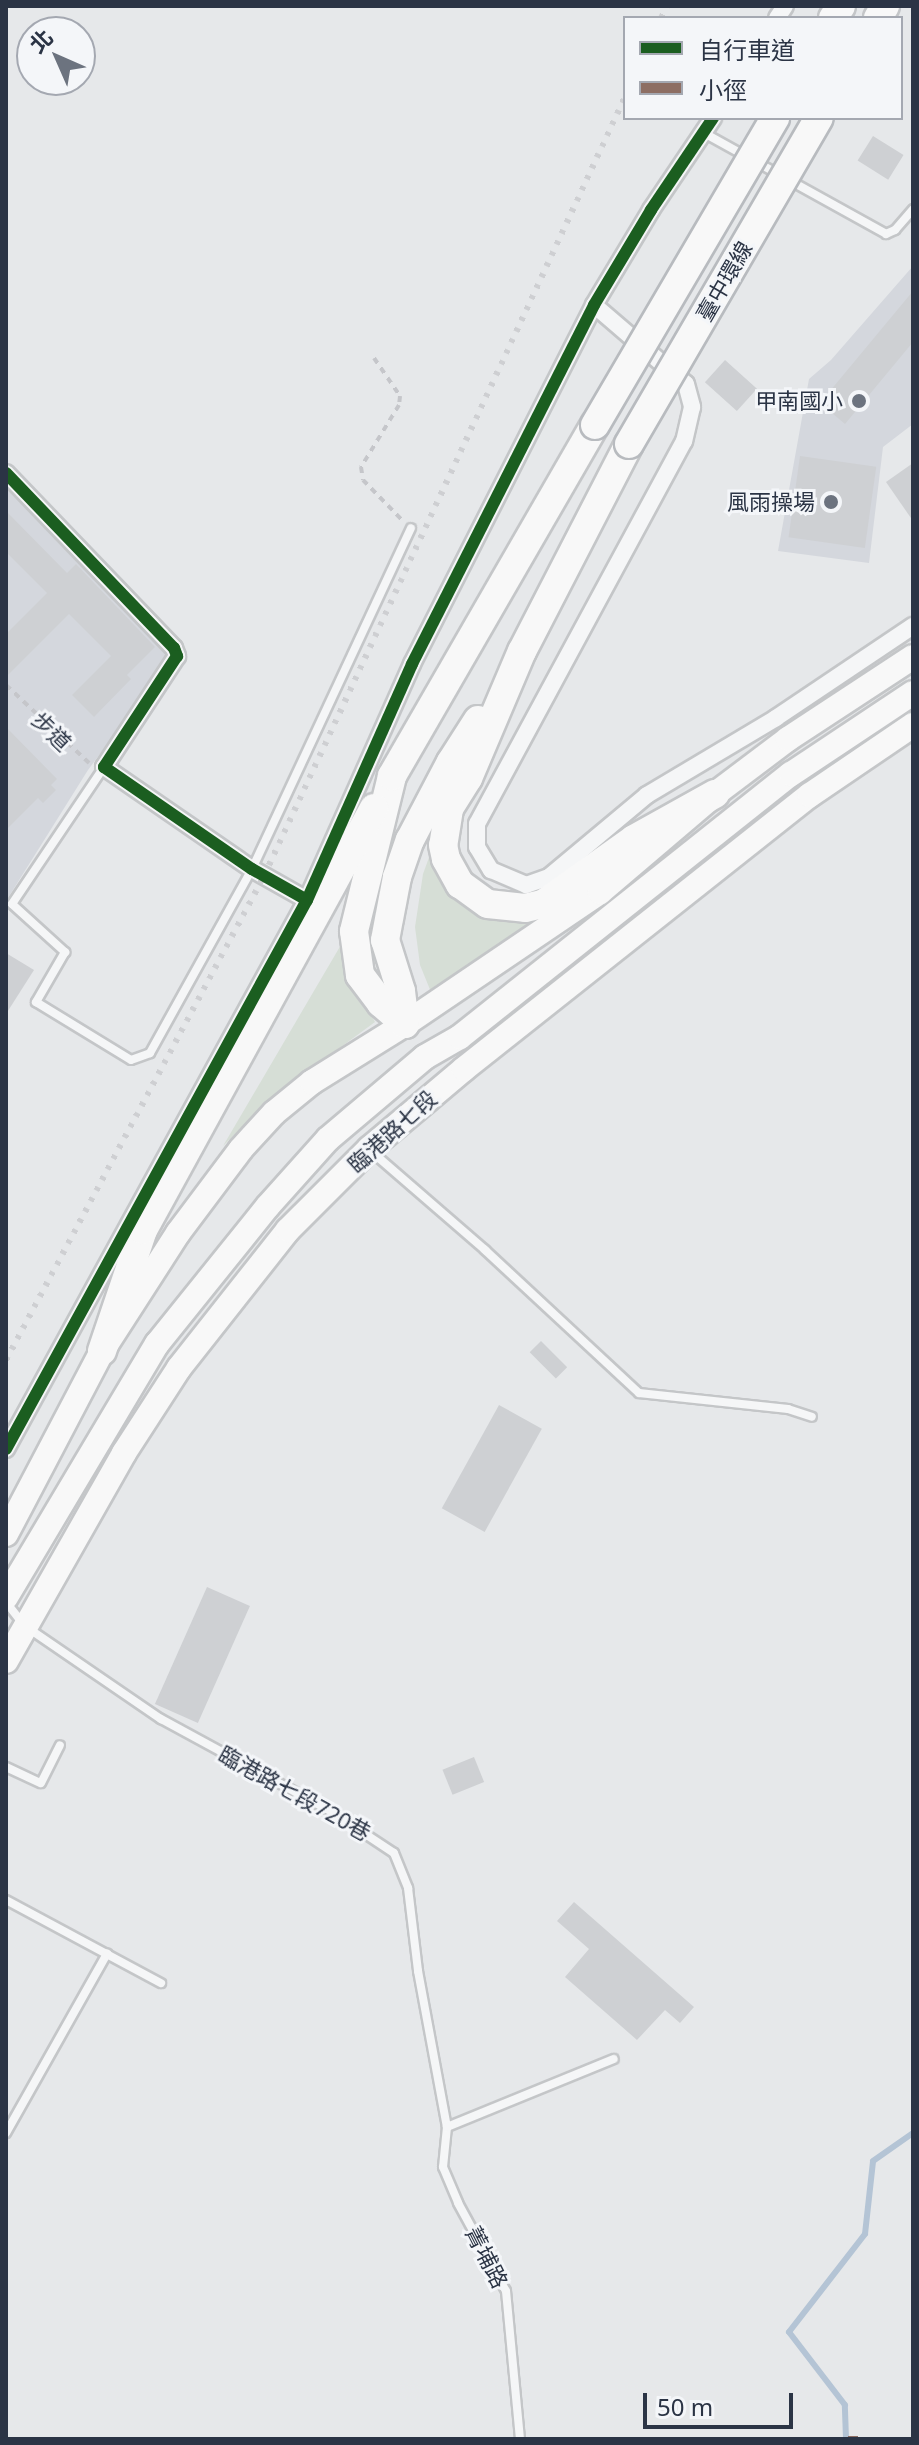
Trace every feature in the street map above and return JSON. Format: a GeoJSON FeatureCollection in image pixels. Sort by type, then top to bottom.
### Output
{"type":"FeatureCollection","features":[{"type":"Feature","properties":{"kind":"highway","name":"臺中環線"},"geometry":{"type":"LineString","coordinates":[[392,776],[774,120]]}},
{"type":"Feature","properties":{"kind":"highway","name":"臺中環線"},"geometry":{"type":"LineString","coordinates":[[522,651],[629,444],[818,120]]}},
{"type":"Feature","properties":{"kind":"highway"},"geometry":{"type":"LineString","coordinates":[[405,1024],[401,991],[385,940],[397,877],[410,840],[451,762],[522,651]]}},
{"type":"Feature","properties":{"kind":"highway"},"geometry":{"type":"LineString","coordinates":[[522,651],[468,778],[449,809],[443,845],[446,859],[460,884],[474,895],[488,904],[508,907],[543,904],[634,839],[715,794]]}},
{"type":"Feature","properties":{"kind":"highway"},"geometry":{"type":"LineString","coordinates":[[392,776],[354,931],[360,975],[381,1003],[405,1024]]}},
{"type":"Feature","properties":{"kind":"highway"},"geometry":{"type":"LineString","coordinates":[[102,1351],[143,1230],[392,776]]}},
{"type":"Feature","properties":{"kind":"main road"},"geometry":{"type":"LineString","coordinates":[[6,1534],[102,1351],[178,1233],[241,1149],[274,1113],[312,1082],[405,1024],[600,892],[715,794],[788,739],[913,657]]}},
{"type":"Feature","properties":{"kind":"main road","name":"臨港路七段"},"geometry":{"type":"LineString","coordinates":[[6,1599],[157,1344],[268,1206],[328,1139],[425,1057],[460,1037],[791,774],[913,693]]}},
{"type":"Feature","properties":{"kind":"main road","name":"臨港路七段"},"geometry":{"type":"LineString","coordinates":[[6,1661],[124,1453],[179,1368],[288,1230],[369,1149],[464,1069],[810,795],[913,725]]}},
{"type":"Feature","properties":{"kind":"main road"},"geometry":{"type":"LineString","coordinates":[[791,774],[810,795]]}},
{"type":"Feature","properties":{"kind":"main road"},"geometry":{"type":"LineString","coordinates":[[405,1024],[425,1057]]}},
{"type":"Feature","properties":{"kind":"street"},"geometry":{"type":"LineString","coordinates":[[6,1449],[307,900],[412,664],[594,305],[651,210],[708,125]]}},
{"type":"Feature","properties":{"kind":"street"},"geometry":{"type":"LineString","coordinates":[[594,305],[686,384],[692,407],[684,441],[477,824],[477,847],[491,870],[526,885],[549,877],[647,795],[776,718],[913,626]]}},
{"type":"Feature","properties":{"kind":"street"},"geometry":{"type":"LineString","coordinates":[[6,473],[174,648],[177,656],[104,767],[252,869],[307,900]]}},
{"type":"Feature","properties":{"kind":"lane"},"geometry":{"type":"LineString","coordinates":[[708,125],[886,234],[895,230],[913,209]]}},
{"type":"Feature","properties":{"kind":"lane"},"geometry":{"type":"LineString","coordinates":[[104,767],[12,904],[65,952],[36,1002],[131,1060],[150,1053],[252,869],[411,528]]}},
{"type":"Feature","properties":{"kind":"lane"},"geometry":{"type":"LineString","coordinates":[[369,1149],[485,1250],[639,1393],[788,1409],[812,1417]]}},
{"type":"Feature","properties":{"kind":"lane","name":"臨港路七段720巷"},"geometry":{"type":"LineString","coordinates":[[6,1599],[25,1626],[161,1719],[370,1834],[394,1853],[408,1888],[418,1971],[447,2127]]}},
{"type":"Feature","properties":{"kind":"lane"},"geometry":{"type":"LineString","coordinates":[[6,1767],[41,1783],[60,1745]]}},
{"type":"Feature","properties":{"kind":"lane"},"geometry":{"type":"LineString","coordinates":[[6,1900],[161,1983]]}},
{"type":"Feature","properties":{"kind":"lane"},"geometry":{"type":"LineString","coordinates":[[6,2133],[107,1954]]}},
{"type":"Feature","properties":{"kind":"lane"},"geometry":{"type":"LineString","coordinates":[[447,2127],[614,2059]]}},
{"type":"Feature","properties":{"kind":"lane","name":"菁埔路"},"geometry":{"type":"LineString","coordinates":[[447,2127],[443,2167],[458,2203],[506,2291],[520,2439]]}},
{"type":"Feature","properties":{"kind":"path"},"geometry":{"type":"LineString","coordinates":[[374,358],[400,396],[399,405],[361,467],[363,480],[411,528]]}},
{"type":"Feature","properties":{"kind":"shaded area","name":"甲南國小"},"geometry":{"type":"Polygon","coordinates":[[[913,266],[913,424],[883,447],[869,563],[778,551],[809,379],[831,360],[913,266]]]}},
{"type":"Feature","properties":{"kind":"shaded area"},"geometry":{"type":"Polygon","coordinates":[[[6,483],[170,653],[163,669],[88,770],[6,901],[6,483]]]}},
{"type":"Feature","properties":{"kind":"shaded area"},"geometry":{"type":"Polygon","coordinates":[[[439,830],[468,904],[479,915],[499,919],[557,909],[431,992],[420,965],[415,927],[423,874],[439,830]]]}},
{"type":"Feature","properties":{"kind":"shaded area"},"geometry":{"type":"Polygon","coordinates":[[[345,938],[354,982],[375,1022],[270,1099],[223,1146],[345,938]]]}},
{"type":"Feature","properties":{"kind":"building"},"geometry":{"type":"Polygon","coordinates":[[[873,136],[904,155],[888,180],[858,161],[873,136]]]}},
{"type":"Feature","properties":{"kind":"building"},"geometry":{"type":"Polygon","coordinates":[[[913,291],[913,342],[845,424],[820,403],[913,291]]]}},
{"type":"Feature","properties":{"kind":"building"},"geometry":{"type":"Polygon","coordinates":[[[725,360],[757,389],[737,411],[705,382],[725,360]]]}},
{"type":"Feature","properties":{"kind":"building","name":"風雨操場"},"geometry":{"type":"Polygon","coordinates":[[[800,456],[876,467],[865,548],[789,537],[800,456]]]}},
{"type":"Feature","properties":{"kind":"building"},"geometry":{"type":"Polygon","coordinates":[[[913,463],[913,521],[886,482],[913,463]]]}},
{"type":"Feature","properties":{"kind":"building"},"geometry":{"type":"Polygon","coordinates":[[[6,511],[67,573],[76,564],[155,647],[127,675],[131,679],[94,717],[72,695],[111,656],[69,614],[6,677],[6,634],[47,593],[6,552],[6,511]]]}},
{"type":"Feature","properties":{"kind":"building"},"geometry":{"type":"Polygon","coordinates":[[[6,727],[57,779],[51,785],[56,790],[43,803],[38,798],[6,830],[6,727]]]}},
{"type":"Feature","properties":{"kind":"building"},"geometry":{"type":"Polygon","coordinates":[[[6,953],[34,970],[6,1014],[6,953]]]}},
{"type":"Feature","properties":{"kind":"building"},"geometry":{"type":"Polygon","coordinates":[[[541,1341],[567,1367],[556,1378],[530,1352],[541,1341]]]}},
{"type":"Feature","properties":{"kind":"building"},"geometry":{"type":"Polygon","coordinates":[[[499,1405],[542,1429],[485,1532],[442,1508],[499,1405]]]}},
{"type":"Feature","properties":{"kind":"building"},"geometry":{"type":"Polygon","coordinates":[[[207,1587],[250,1606],[198,1723],[155,1704],[207,1587]]]}},
{"type":"Feature","properties":{"kind":"building"},"geometry":{"type":"Polygon","coordinates":[[[474,1757],[484,1782],[453,1795],[442,1770],[474,1757]]]}},
{"type":"Feature","properties":{"kind":"building"},"geometry":{"type":"Polygon","coordinates":[[[574,1902],[694,2007],[680,2023],[665,2010],[637,2040],[565,1977],[589,1949],[557,1921],[574,1902]]]}},
{"type":"Feature","properties":{"kind":"waterway"},"geometry":{"type":"LineString","coordinates":[[846,2439],[845,2405],[789,2332],[865,2234],[873,2161],[913,2133]]}},
{"type":"Feature","properties":{"kind":"railway"},"geometry":{"type":"LineString","coordinates":[[662,16],[667,6]]}},
{"type":"Feature","properties":{"kind":"railway"},"geometry":{"type":"LineString","coordinates":[[6,1360],[264,876],[623,101]]}},
{"type":"Feature","properties":{"kind":"cycle path"},"geometry":{"type":"LineString","coordinates":[[6,1449],[307,900],[412,664],[594,305],[651,210],[712,120]]}},
{"type":"Feature","properties":{"kind":"cycle path"},"geometry":{"type":"LineString","coordinates":[[6,473],[174,648],[177,656],[104,767],[252,869],[307,900]]}},
{"type":"Feature","properties":{"kind":"place","name":"甲南國小"},"geometry":{"type":"Point","coordinates":[859,401]}},
{"type":"Feature","properties":{"kind":"place","name":"風雨操場"},"geometry":{"type":"Point","coordinates":[831,502]}}]}
